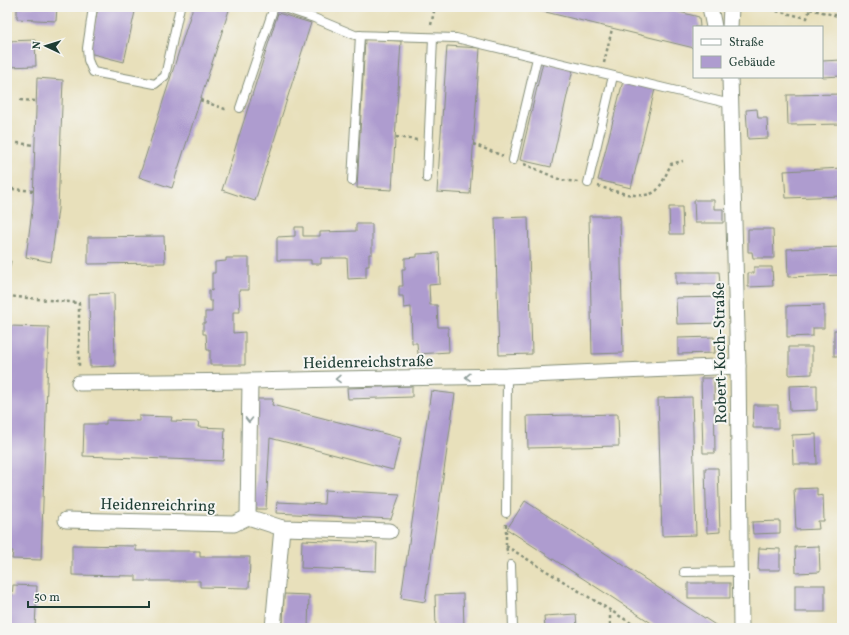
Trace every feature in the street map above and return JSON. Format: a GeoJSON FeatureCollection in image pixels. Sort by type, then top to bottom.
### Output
{"type":"FeatureCollection","features":[{"type":"Feature","properties":{"kind":"street"},"geometry":{"type":"LineString","coordinates":[[710,7],[714,26]]}},
{"type":"Feature","properties":{"kind":"street"},"geometry":{"type":"LineString","coordinates":[[730,26],[731,7]]}},
{"type":"Feature","properties":{"kind":"street","name":"Robert-Koch-Straße"},"geometry":{"type":"LineString","coordinates":[[730,78],[738,366],[741,628]]}},
{"type":"Feature","properties":{"kind":"street","name":"Heidenreichstraße"},"geometry":{"type":"LineString","coordinates":[[79,383],[507,376],[738,366]]}},
{"type":"Feature","properties":{"kind":"street"},"geometry":{"type":"LineString","coordinates":[[250,381],[248,517],[282,528],[390,531]]}},
{"type":"Feature","properties":{"kind":"street","name":"Heidenreichring"},"geometry":{"type":"LineString","coordinates":[[66,520],[234,524],[248,517]]}},
{"type":"Feature","properties":{"kind":"street"},"geometry":{"type":"LineString","coordinates":[[273,628],[282,528]]}},
{"type":"Feature","properties":{"kind":"lane"},"geometry":{"type":"LineString","coordinates":[[93,7],[87,48],[88,60],[93,72],[154,84],[165,76],[180,7]]}},
{"type":"Feature","properties":{"kind":"lane"},"geometry":{"type":"LineString","coordinates":[[240,108],[274,7]]}},
{"type":"Feature","properties":{"kind":"lane"},"geometry":{"type":"LineString","coordinates":[[281,7],[314,18],[355,35],[456,38],[731,104]]}},
{"type":"Feature","properties":{"kind":"lane"},"geometry":{"type":"LineString","coordinates":[[352,181],[360,35]]}},
{"type":"Feature","properties":{"kind":"lane"},"geometry":{"type":"LineString","coordinates":[[427,178],[429,141],[430,38]]}},
{"type":"Feature","properties":{"kind":"lane"},"geometry":{"type":"LineString","coordinates":[[513,160],[537,58]]}},
{"type":"Feature","properties":{"kind":"lane"},"geometry":{"type":"LineString","coordinates":[[588,183],[613,76]]}},
{"type":"Feature","properties":{"kind":"lane"},"geometry":{"type":"LineString","coordinates":[[506,513],[507,376]]}},
{"type":"Feature","properties":{"kind":"lane"},"geometry":{"type":"LineString","coordinates":[[511,565],[513,628]]}},
{"type":"Feature","properties":{"kind":"lane"},"geometry":{"type":"LineString","coordinates":[[684,572],[741,570]]}},
{"type":"Feature","properties":{"kind":"path"},"geometry":{"type":"LineString","coordinates":[[430,38],[435,7]]}},
{"type":"Feature","properties":{"kind":"path"},"geometry":{"type":"LineString","coordinates":[[759,7],[807,18],[810,9]]}},
{"type":"Feature","properties":{"kind":"path"},"geometry":{"type":"LineString","coordinates":[[803,7],[842,17]]}},
{"type":"Feature","properties":{"kind":"path"},"geometry":{"type":"LineString","coordinates":[[601,73],[612,29]]}},
{"type":"Feature","properties":{"kind":"path"},"geometry":{"type":"LineString","coordinates":[[20,100],[36,101]]}},
{"type":"Feature","properties":{"kind":"path"},"geometry":{"type":"LineString","coordinates":[[200,100],[224,109],[240,108]]}},
{"type":"Feature","properties":{"kind":"path"},"geometry":{"type":"LineString","coordinates":[[396,137],[429,141]]}},
{"type":"Feature","properties":{"kind":"path"},"geometry":{"type":"LineString","coordinates":[[16,143],[35,145]]}},
{"type":"Feature","properties":{"kind":"path"},"geometry":{"type":"LineString","coordinates":[[12,189],[34,190]]}},
{"type":"Feature","properties":{"kind":"path"},"geometry":{"type":"LineString","coordinates":[[7,296],[79,303],[79,383]]}},
{"type":"Feature","properties":{"kind":"path"},"geometry":{"type":"LineString","coordinates":[[506,513],[506,546],[511,565]]}},
{"type":"Feature","properties":{"kind":"path"},"geometry":{"type":"LineString","coordinates":[[506,546],[639,628]]}},
{"type":"Feature","properties":{"kind":"path"},"geometry":{"type":"LineString","coordinates":[[610,610],[610,628]]}},
{"type":"Feature","properties":{"kind":"building"},"geometry":{"type":"Polygon","coordinates":[[[17,7],[57,7],[56,21],[17,19],[17,7]]]}},
{"type":"Feature","properties":{"kind":"building"},"geometry":{"type":"Polygon","coordinates":[[[98,7],[136,7],[124,62],[89,53],[98,7]]]}},
{"type":"Feature","properties":{"kind":"building"},"geometry":{"type":"Polygon","coordinates":[[[193,7],[230,7],[172,188],[139,177],[193,7]]]}},
{"type":"Feature","properties":{"kind":"building"},"geometry":{"type":"Polygon","coordinates":[[[525,7],[660,7],[699,17],[700,26],[693,26],[693,48],[525,7]]]}},
{"type":"Feature","properties":{"kind":"building"},"geometry":{"type":"Polygon","coordinates":[[[278,13],[311,23],[255,201],[222,190],[278,13]]]}},
{"type":"Feature","properties":{"kind":"building"},"geometry":{"type":"Polygon","coordinates":[[[365,39],[401,41],[392,190],[357,188],[365,39]]]}},
{"type":"Feature","properties":{"kind":"building"},"geometry":{"type":"Polygon","coordinates":[[[35,40],[36,66],[7,67],[7,41],[35,40]]]}},
{"type":"Feature","properties":{"kind":"building"},"geometry":{"type":"Polygon","coordinates":[[[447,46],[480,48],[470,194],[437,192],[447,46]]]}},
{"type":"Feature","properties":{"kind":"building"},"geometry":{"type":"Polygon","coordinates":[[[842,60],[842,76],[823,77],[823,61],[842,60]]]}},
{"type":"Feature","properties":{"kind":"building"},"geometry":{"type":"Polygon","coordinates":[[[543,62],[573,69],[551,167],[520,160],[543,62]]]}},
{"type":"Feature","properties":{"kind":"building"},"geometry":{"type":"Polygon","coordinates":[[[37,78],[63,80],[58,209],[51,262],[26,257],[33,203],[37,78]]]}},
{"type":"Feature","properties":{"kind":"building"},"geometry":{"type":"Polygon","coordinates":[[[623,81],[655,89],[631,188],[598,180],[623,81]]]}},
{"type":"Feature","properties":{"kind":"building"},"geometry":{"type":"Polygon","coordinates":[[[842,94],[842,124],[788,125],[787,95],[842,94]]]}},
{"type":"Feature","properties":{"kind":"building"},"geometry":{"type":"Polygon","coordinates":[[[757,109],[758,118],[767,118],[768,138],[748,139],[746,110],[757,109]]]}},
{"type":"Feature","properties":{"kind":"building"},"geometry":{"type":"Polygon","coordinates":[[[842,168],[842,196],[786,198],[784,171],[842,168]]]}},
{"type":"Feature","properties":{"kind":"building"},"geometry":{"type":"Polygon","coordinates":[[[694,200],[714,200],[714,209],[723,209],[723,223],[695,223],[694,200]]]}},
{"type":"Feature","properties":{"kind":"building"},"geometry":{"type":"Polygon","coordinates":[[[669,207],[682,207],[683,234],[670,234],[669,207]]]}},
{"type":"Feature","properties":{"kind":"building"},"geometry":{"type":"Polygon","coordinates":[[[589,216],[620,216],[623,353],[592,354],[589,216]]]}},
{"type":"Feature","properties":{"kind":"building"},"geometry":{"type":"Polygon","coordinates":[[[528,217],[532,354],[499,355],[495,218],[528,217]]]}},
{"type":"Feature","properties":{"kind":"building"},"geometry":{"type":"Polygon","coordinates":[[[356,224],[372,224],[372,254],[369,254],[369,266],[366,266],[366,278],[348,279],[347,258],[321,258],[321,264],[311,264],[311,260],[277,260],[277,237],[295,236],[295,227],[303,227],[303,236],[320,236],[320,232],[356,231],[356,224]]]}},
{"type":"Feature","properties":{"kind":"building"},"geometry":{"type":"Polygon","coordinates":[[[748,229],[773,229],[774,258],[753,258],[752,252],[748,252],[748,229]]]}},
{"type":"Feature","properties":{"kind":"building"},"geometry":{"type":"Polygon","coordinates":[[[164,236],[165,263],[88,264],[88,237],[164,236]]]}},
{"type":"Feature","properties":{"kind":"building"},"geometry":{"type":"Polygon","coordinates":[[[842,247],[842,275],[788,277],[787,249],[842,247]]]}},
{"type":"Feature","properties":{"kind":"building"},"geometry":{"type":"Polygon","coordinates":[[[439,253],[440,284],[429,285],[430,305],[437,305],[438,327],[448,327],[449,352],[418,354],[417,343],[412,343],[411,307],[404,308],[403,296],[399,296],[399,286],[403,286],[402,269],[405,269],[405,258],[417,257],[417,254],[439,253]]]}},
{"type":"Feature","properties":{"kind":"building"},"geometry":{"type":"Polygon","coordinates":[[[226,258],[249,258],[249,290],[239,290],[240,312],[233,312],[233,333],[245,332],[245,365],[210,365],[210,350],[207,350],[206,334],[203,334],[205,312],[212,312],[212,301],[209,301],[209,290],[212,291],[212,273],[215,273],[215,262],[226,261],[226,258]]]}},
{"type":"Feature","properties":{"kind":"building"},"geometry":{"type":"Polygon","coordinates":[[[7,261],[11,261],[8,276],[7,276],[7,261]]]}},
{"type":"Feature","properties":{"kind":"building"},"geometry":{"type":"Polygon","coordinates":[[[754,267],[772,267],[773,286],[748,287],[748,273],[754,273],[754,267]]]}},
{"type":"Feature","properties":{"kind":"building"},"geometry":{"type":"Polygon","coordinates":[[[676,272],[719,272],[720,284],[676,284],[676,272]]]}},
{"type":"Feature","properties":{"kind":"building"},"geometry":{"type":"Polygon","coordinates":[[[114,293],[115,366],[90,367],[89,294],[114,293]]]}},
{"type":"Feature","properties":{"kind":"building"},"geometry":{"type":"Polygon","coordinates":[[[721,297],[722,323],[677,324],[676,298],[721,297]]]}},
{"type":"Feature","properties":{"kind":"building"},"geometry":{"type":"Polygon","coordinates":[[[824,305],[824,328],[813,328],[813,336],[787,337],[787,306],[824,305]]]}},
{"type":"Feature","properties":{"kind":"building"},"geometry":{"type":"Polygon","coordinates":[[[9,326],[49,327],[41,560],[12,559],[13,551],[7,551],[7,404],[9,326]]]}},
{"type":"Feature","properties":{"kind":"building"},"geometry":{"type":"Polygon","coordinates":[[[834,330],[842,330],[842,356],[834,356],[834,330]]]}},
{"type":"Feature","properties":{"kind":"building"},"geometry":{"type":"Polygon","coordinates":[[[714,337],[715,353],[678,354],[678,338],[714,337]]]}},
{"type":"Feature","properties":{"kind":"building"},"geometry":{"type":"Polygon","coordinates":[[[789,347],[812,347],[812,374],[789,375],[789,347]]]}},
{"type":"Feature","properties":{"kind":"building"},"geometry":{"type":"Polygon","coordinates":[[[701,378],[714,378],[715,453],[703,453],[701,378]]]}},
{"type":"Feature","properties":{"kind":"building"},"geometry":{"type":"Polygon","coordinates":[[[817,385],[817,410],[790,411],[789,386],[817,385]]]}},
{"type":"Feature","properties":{"kind":"building"},"geometry":{"type":"Polygon","coordinates":[[[412,386],[412,397],[348,399],[347,388],[412,386]]]}},
{"type":"Feature","properties":{"kind":"building"},"geometry":{"type":"Polygon","coordinates":[[[431,391],[455,394],[425,602],[401,598],[431,391]]]}},
{"type":"Feature","properties":{"kind":"building"},"geometry":{"type":"Polygon","coordinates":[[[692,397],[696,535],[662,536],[658,398],[692,397]]]}},
{"type":"Feature","properties":{"kind":"building"},"geometry":{"type":"Polygon","coordinates":[[[257,399],[273,399],[272,405],[401,438],[393,470],[270,438],[266,509],[254,509],[257,399]]]}},
{"type":"Feature","properties":{"kind":"building"},"geometry":{"type":"Polygon","coordinates":[[[754,405],[778,405],[778,428],[753,428],[754,405]]]}},
{"type":"Feature","properties":{"kind":"building"},"geometry":{"type":"Polygon","coordinates":[[[618,414],[619,446],[528,448],[527,416],[618,414]]]}},
{"type":"Feature","properties":{"kind":"building"},"geometry":{"type":"Polygon","coordinates":[[[139,416],[172,417],[171,421],[199,422],[198,427],[225,428],[223,461],[83,456],[84,424],[106,424],[106,420],[139,421],[139,416]]]}},
{"type":"Feature","properties":{"kind":"building"},"geometry":{"type":"Polygon","coordinates":[[[816,434],[817,464],[793,464],[792,435],[816,434]]]}},
{"type":"Feature","properties":{"kind":"building"},"geometry":{"type":"Polygon","coordinates":[[[705,468],[718,468],[720,532],[707,533],[705,468]]]}},
{"type":"Feature","properties":{"kind":"building"},"geometry":{"type":"Polygon","coordinates":[[[817,488],[817,496],[823,495],[824,521],[818,521],[819,529],[796,530],[794,489],[817,488]]]}},
{"type":"Feature","properties":{"kind":"building"},"geometry":{"type":"Polygon","coordinates":[[[325,490],[400,494],[391,519],[276,513],[277,502],[324,504],[325,490]]]}},
{"type":"Feature","properties":{"kind":"building"},"geometry":{"type":"Polygon","coordinates":[[[525,501],[720,628],[659,628],[507,529],[525,501]]]}},
{"type":"Feature","properties":{"kind":"building"},"geometry":{"type":"Polygon","coordinates":[[[780,521],[780,533],[753,534],[752,522],[780,521]]]}},
{"type":"Feature","properties":{"kind":"building"},"geometry":{"type":"Polygon","coordinates":[[[302,540],[377,543],[376,571],[301,568],[302,540]]]}},
{"type":"Feature","properties":{"kind":"building"},"geometry":{"type":"Polygon","coordinates":[[[72,545],[136,546],[136,551],[200,551],[200,557],[250,557],[249,588],[200,587],[200,581],[136,581],[136,576],[72,575],[72,545]]]}},
{"type":"Feature","properties":{"kind":"building"},"geometry":{"type":"Polygon","coordinates":[[[819,546],[820,572],[796,573],[795,547],[819,546]]]}},
{"type":"Feature","properties":{"kind":"building"},"geometry":{"type":"Polygon","coordinates":[[[759,548],[780,549],[780,570],[758,570],[759,548]]]}},
{"type":"Feature","properties":{"kind":"building"},"geometry":{"type":"Polygon","coordinates":[[[688,583],[730,583],[730,598],[688,598],[688,583]]]}},
{"type":"Feature","properties":{"kind":"building"},"geometry":{"type":"Polygon","coordinates":[[[13,585],[37,586],[35,628],[7,628],[7,596],[12,596],[13,585]]]}},
{"type":"Feature","properties":{"kind":"building"},"geometry":{"type":"Polygon","coordinates":[[[795,585],[825,585],[825,612],[795,612],[795,585]]]}},
{"type":"Feature","properties":{"kind":"building"},"geometry":{"type":"Polygon","coordinates":[[[284,594],[309,595],[308,628],[283,628],[284,594]]]}},
{"type":"Feature","properties":{"kind":"building"},"geometry":{"type":"Polygon","coordinates":[[[463,594],[464,628],[436,628],[435,595],[463,594]]]}},
{"type":"Feature","properties":{"kind":"building"},"geometry":{"type":"Polygon","coordinates":[[[576,614],[577,628],[545,628],[544,616],[576,614]]]}}]}
